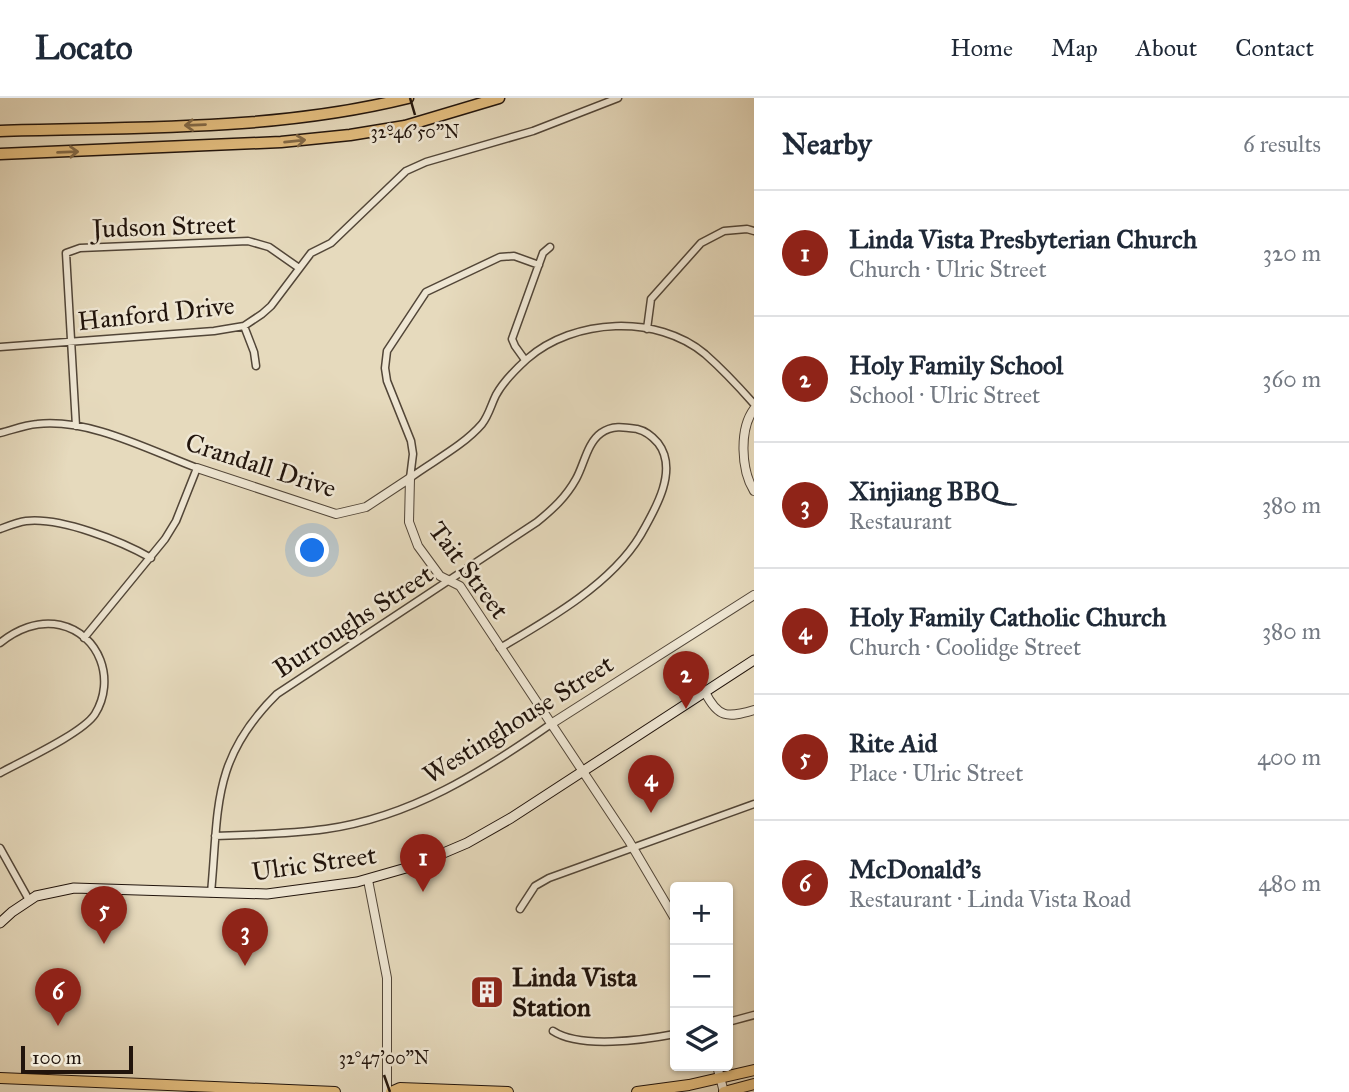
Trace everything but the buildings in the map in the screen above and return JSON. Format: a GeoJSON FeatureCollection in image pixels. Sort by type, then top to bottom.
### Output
{"type":"FeatureCollection","features":[{"type":"Feature","properties":{"kind":"highway"},"geometry":{"type":"LineString","coordinates":[[0,131],[203,125],[285,119],[408,98]]}},
{"type":"Feature","properties":{"kind":"highway"},"geometry":{"type":"LineString","coordinates":[[0,155],[281,142],[350,135],[405,125],[499,98]]}},
{"type":"Feature","properties":{"kind":"main road","name":"Ulric Street"},"geometry":{"type":"LineString","coordinates":[[0,923],[29,900],[52,891],[74,888],[284,893],[369,880],[413,866],[467,843],[511,818],[754,660]]}},
{"type":"Feature","properties":{"kind":"main road"},"geometry":{"type":"LineString","coordinates":[[637,1092],[720,1079],[754,1070]]}},
{"type":"Feature","properties":{"kind":"main road"},"geometry":{"type":"LineString","coordinates":[[0,1078],[335,1092]]}},
{"type":"Feature","properties":{"kind":"main road"},"geometry":{"type":"LineString","coordinates":[[724,1092],[754,1084]]}},
{"type":"Feature","properties":{"kind":"main road"},"geometry":{"type":"LineString","coordinates":[[389,1092],[400,1088],[508,1092]]}},
{"type":"Feature","properties":{"kind":"street","name":"Hanford Drive"},"geometry":{"type":"LineString","coordinates":[[0,347],[214,331],[244,326],[271,306],[311,253],[331,243],[406,171],[426,162],[533,131],[618,98]]}},
{"type":"Feature","properties":{"kind":"street"},"geometry":{"type":"LineString","coordinates":[[647,329],[651,299],[701,243],[724,230],[754,231]]}},
{"type":"Feature","properties":{"kind":"street","name":"Judson Street"},"geometry":{"type":"LineString","coordinates":[[73,341],[66,253],[80,248],[248,242],[269,247],[299,268]]}},
{"type":"Feature","properties":{"kind":"street"},"geometry":{"type":"LineString","coordinates":[[525,360],[512,339],[543,253],[550,247]]}},
{"type":"Feature","properties":{"kind":"street","name":"Tait Street"},"geometry":{"type":"LineString","coordinates":[[539,265],[514,256],[500,257],[426,292],[387,351],[387,381],[411,441],[413,454],[409,522],[418,546],[440,576],[460,586],[633,849],[670,911]]}},
{"type":"Feature","properties":{"kind":"street"},"geometry":{"type":"LineString","coordinates":[[244,326],[254,352],[256,366]]}},
{"type":"Feature","properties":{"kind":"street","name":"Crandall Drive"},"geometry":{"type":"LineString","coordinates":[[0,433],[36,424],[60,423],[89,427],[197,468],[336,514],[366,507],[470,436],[482,424],[496,396],[525,360],[555,341],[583,331],[602,327],[631,327],[676,337],[704,353],[754,404]]}},
{"type":"Feature","properties":{"kind":"street"},"geometry":{"type":"LineString","coordinates":[[73,341],[76,426]]}},
{"type":"Feature","properties":{"kind":"street"},"geometry":{"type":"LineString","coordinates":[[754,409],[744,426],[743,441],[750,484],[754,491]]}},
{"type":"Feature","properties":{"kind":"street","name":"Burroughs Street"},"geometry":{"type":"LineString","coordinates":[[211,893],[220,795],[231,756],[240,737],[262,709],[277,694],[537,522],[567,494],[599,434],[621,426],[642,430],[654,438],[663,450],[667,463],[667,480],[639,537],[610,572],[586,592],[500,648]]}},
{"type":"Feature","properties":{"kind":"street"},"geometry":{"type":"LineString","coordinates":[[84,638],[113,600],[151,558],[176,521],[197,468]]}},
{"type":"Feature","properties":{"kind":"street"},"geometry":{"type":"LineString","coordinates":[[0,529],[26,521],[56,522],[132,547],[151,558]]}},
{"type":"Feature","properties":{"kind":"street"},"geometry":{"type":"LineString","coordinates":[[743,602],[754,586]]}},
{"type":"Feature","properties":{"kind":"street","name":"Westinghouse Street"},"geometry":{"type":"LineString","coordinates":[[215,836],[329,829],[381,817],[427,800],[461,782],[754,594]]}},
{"type":"Feature","properties":{"kind":"street"},"geometry":{"type":"LineString","coordinates":[[0,643],[13,632],[24,628],[46,624],[65,627],[84,638],[95,649],[106,679],[104,694],[94,715],[83,727],[0,773]]}},
{"type":"Feature","properties":{"kind":"street"},"geometry":{"type":"LineString","coordinates":[[705,692],[715,710],[726,716],[754,710]]}},
{"type":"Feature","properties":{"kind":"street"},"geometry":{"type":"LineString","coordinates":[[520,909],[535,886],[549,878],[754,804]]}},
{"type":"Feature","properties":{"kind":"street"},"geometry":{"type":"LineString","coordinates":[[0,848],[29,900]]}},
{"type":"Feature","properties":{"kind":"street"},"geometry":{"type":"LineString","coordinates":[[369,880],[384,951],[388,985],[389,1092]]}},
{"type":"Feature","properties":{"kind":"street"},"geometry":{"type":"LineString","coordinates":[[733,1021],[754,1015]]}},
{"type":"Feature","properties":{"kind":"street"},"geometry":{"type":"LineString","coordinates":[[553,1031],[563,1038],[603,1041],[644,1040],[670,1035]]}},
{"type":"Feature","properties":{"kind":"street"},"geometry":{"type":"LineString","coordinates":[[718,1071],[724,1092]]}},
{"type":"Feature","properties":{"kind":"place","name":"Holy Family School"},"geometry":{"type":"Point","coordinates":[686,709]}},
{"type":"Feature","properties":{"kind":"place","name":"Holy Family Catholic Church"},"geometry":{"type":"Point","coordinates":[651,813]}},
{"type":"Feature","properties":{"kind":"place","name":"Linda Vista Presbyterian Church"},"geometry":{"type":"Point","coordinates":[423,892]}},
{"type":"Feature","properties":{"kind":"place","name":"Rite Aid"},"geometry":{"type":"Point","coordinates":[104,944]}},
{"type":"Feature","properties":{"kind":"place","name":"Xinjiang BBQ"},"geometry":{"type":"Point","coordinates":[245,966]}},
{"type":"Feature","properties":{"kind":"place","name":"Linda Vista Station"},"geometry":{"type":"Point","coordinates":[487,992]}},
{"type":"Feature","properties":{"kind":"place","name":"McDonald's"},"geometry":{"type":"Point","coordinates":[58,1026]}}]}
